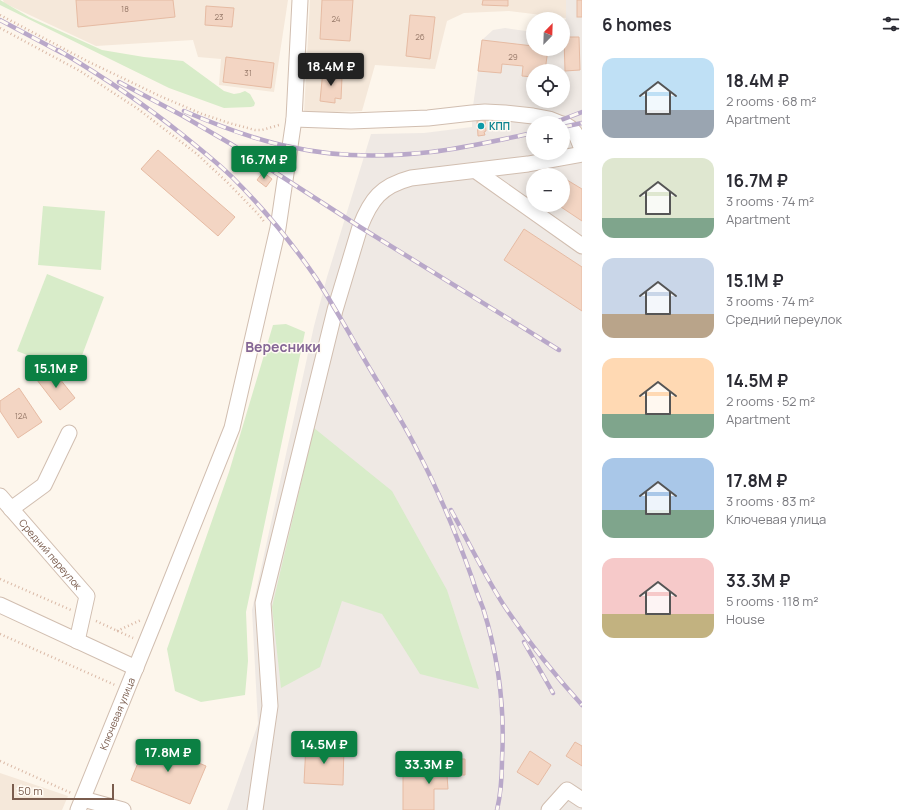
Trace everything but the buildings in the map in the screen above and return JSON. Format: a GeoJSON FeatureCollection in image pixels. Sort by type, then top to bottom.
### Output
{"type":"FeatureCollection","features":[{"type":"Feature","properties":{"kind":"street","name":"Ключевая улица"},"geometry":{"type":"LineString","coordinates":[[80,804],[136,668],[149,619],[232,428],[278,228],[287,119],[300,0]]}},
{"type":"Feature","properties":{"kind":"street"},"geometry":{"type":"LineString","coordinates":[[287,119],[351,121],[417,118],[485,112],[533,116]]}},
{"type":"Feature","properties":{"kind":"street"},"geometry":{"type":"LineString","coordinates":[[570,127],[574,130],[582,149]]}},
{"type":"Feature","properties":{"kind":"street"},"geometry":{"type":"LineString","coordinates":[[255,810],[270,706],[263,603],[335,310],[360,227],[368,208],[381,192],[399,181],[411,178],[528,164],[582,154]]}},
{"type":"Feature","properties":{"kind":"street"},"geometry":{"type":"LineString","coordinates":[[476,170],[582,246]]}},
{"type":"Feature","properties":{"kind":"street"},"geometry":{"type":"LineString","coordinates":[[11,509],[44,485],[69,433]]}},
{"type":"Feature","properties":{"kind":"street","name":"Средний переулок"},"geometry":{"type":"LineString","coordinates":[[0,496],[87,596],[77,640]]}},
{"type":"Feature","properties":{"kind":"street"},"geometry":{"type":"LineString","coordinates":[[0,605],[136,668]]}},
{"type":"Feature","properties":{"kind":"street"},"geometry":{"type":"LineString","coordinates":[[549,810],[567,790],[582,800]]}},
{"type":"Feature","properties":{"kind":"street"},"geometry":{"type":"LineString","coordinates":[[80,804],[123,810]]}},
{"type":"Feature","properties":{"kind":"path"},"geometry":{"type":"LineString","coordinates":[[0,15],[87,61],[162,97],[202,114],[255,130],[262,130],[280,125],[287,119]]}},
{"type":"Feature","properties":{"kind":"path"},"geometry":{"type":"LineString","coordinates":[[0,28],[80,71],[138,109],[197,154],[243,198],[266,225],[267,221]]}},
{"type":"Feature","properties":{"kind":"path"},"geometry":{"type":"LineString","coordinates":[[279,131],[280,125]]}},
{"type":"Feature","properties":{"kind":"path"},"geometry":{"type":"LineString","coordinates":[[117,631],[149,619]]}},
{"type":"Feature","properties":{"kind":"path"},"geometry":{"type":"LineString","coordinates":[[0,634],[127,691]]}},
{"type":"Feature","properties":{"kind":"path"},"geometry":{"type":"LineString","coordinates":[[0,761],[80,804]]}},
{"type":"Feature","properties":{"kind":"shaded area"},"geometry":{"type":"Polygon","coordinates":[[[3,0],[288,0],[274,92],[219,85],[221,59],[198,57],[193,40],[96,46],[4,3],[3,0]]]}},
{"type":"Feature","properties":{"kind":"shaded area"},"geometry":{"type":"Polygon","coordinates":[[[310,0],[566,0],[566,12],[526,13],[509,11],[464,13],[447,21],[435,69],[375,65],[362,111],[304,113],[310,0]]]}},
{"type":"Feature","properties":{"kind":"shaded area"},"geometry":{"type":"Polygon","coordinates":[[[566,0],[582,0],[582,810],[227,810],[258,724],[252,610],[314,326],[327,277],[371,134],[424,133],[472,127],[472,113],[482,40],[493,30],[505,28],[526,31],[526,56],[570,56],[570,12],[566,12],[566,0]]]}},
{"type":"Feature","properties":{"kind":"shaded area"},"geometry":{"type":"Polygon","coordinates":[[[0,773],[68,796],[62,810],[0,810],[0,773]]]}},
{"type":"Feature","properties":{"kind":"green space"},"geometry":{"type":"Polygon","coordinates":[[[0,0],[29,17],[102,50],[144,57],[183,61],[224,91],[234,94],[245,91],[250,94],[255,103],[254,106],[224,108],[169,88],[0,5],[0,0]]]}},
{"type":"Feature","properties":{"kind":"green space"},"geometry":{"type":"Polygon","coordinates":[[[43,206],[105,211],[101,270],[38,265],[43,206]]]}},
{"type":"Feature","properties":{"kind":"green space"},"geometry":{"type":"Polygon","coordinates":[[[47,274],[104,297],[75,374],[17,351],[47,274]]]}},
{"type":"Feature","properties":{"kind":"green space"},"geometry":{"type":"Polygon","coordinates":[[[286,324],[305,332],[246,612],[248,661],[245,695],[201,702],[175,691],[167,649],[229,472],[273,325],[286,324]]]}},
{"type":"Feature","properties":{"kind":"green space"},"geometry":{"type":"Polygon","coordinates":[[[314,428],[392,491],[447,590],[479,689],[420,674],[382,614],[342,601],[320,667],[281,688],[272,607],[314,428]]]}},
{"type":"Feature","properties":{"kind":"railway"},"geometry":{"type":"LineString","coordinates":[[0,20],[62,53]]}},
{"type":"Feature","properties":{"kind":"railway"},"geometry":{"type":"LineString","coordinates":[[58,50],[91,70],[169,124],[221,167],[256,202],[287,239],[316,278],[403,424],[427,469],[448,515],[483,608],[493,645],[499,683],[503,740],[501,778],[497,810]]}},
{"type":"Feature","properties":{"kind":"railway"},"geometry":{"type":"LineString","coordinates":[[119,82],[183,116],[231,144],[360,227],[559,350]]}},
{"type":"Feature","properties":{"kind":"railway"},"geometry":{"type":"LineString","coordinates":[[184,111],[264,141],[325,153],[397,155],[431,152],[526,134]]}},
{"type":"Feature","properties":{"kind":"railway"},"geometry":{"type":"LineString","coordinates":[[570,117],[582,112]]}},
{"type":"Feature","properties":{"kind":"railway"},"geometry":{"type":"LineString","coordinates":[[570,126],[582,123]]}},
{"type":"Feature","properties":{"kind":"railway"},"geometry":{"type":"LineString","coordinates":[[451,510],[503,604],[541,656],[582,705]]}},
{"type":"Feature","properties":{"kind":"railway"},"geometry":{"type":"LineString","coordinates":[[524,642],[553,693]]}},
{"type":"Feature","properties":{"kind":"place","name":"КПП"},"geometry":{"type":"Point","coordinates":[481,126]}},
{"type":"Feature","properties":{"kind":"district","name":"Вересники"},"geometry":{"type":"Point","coordinates":[283,347]}}]}
